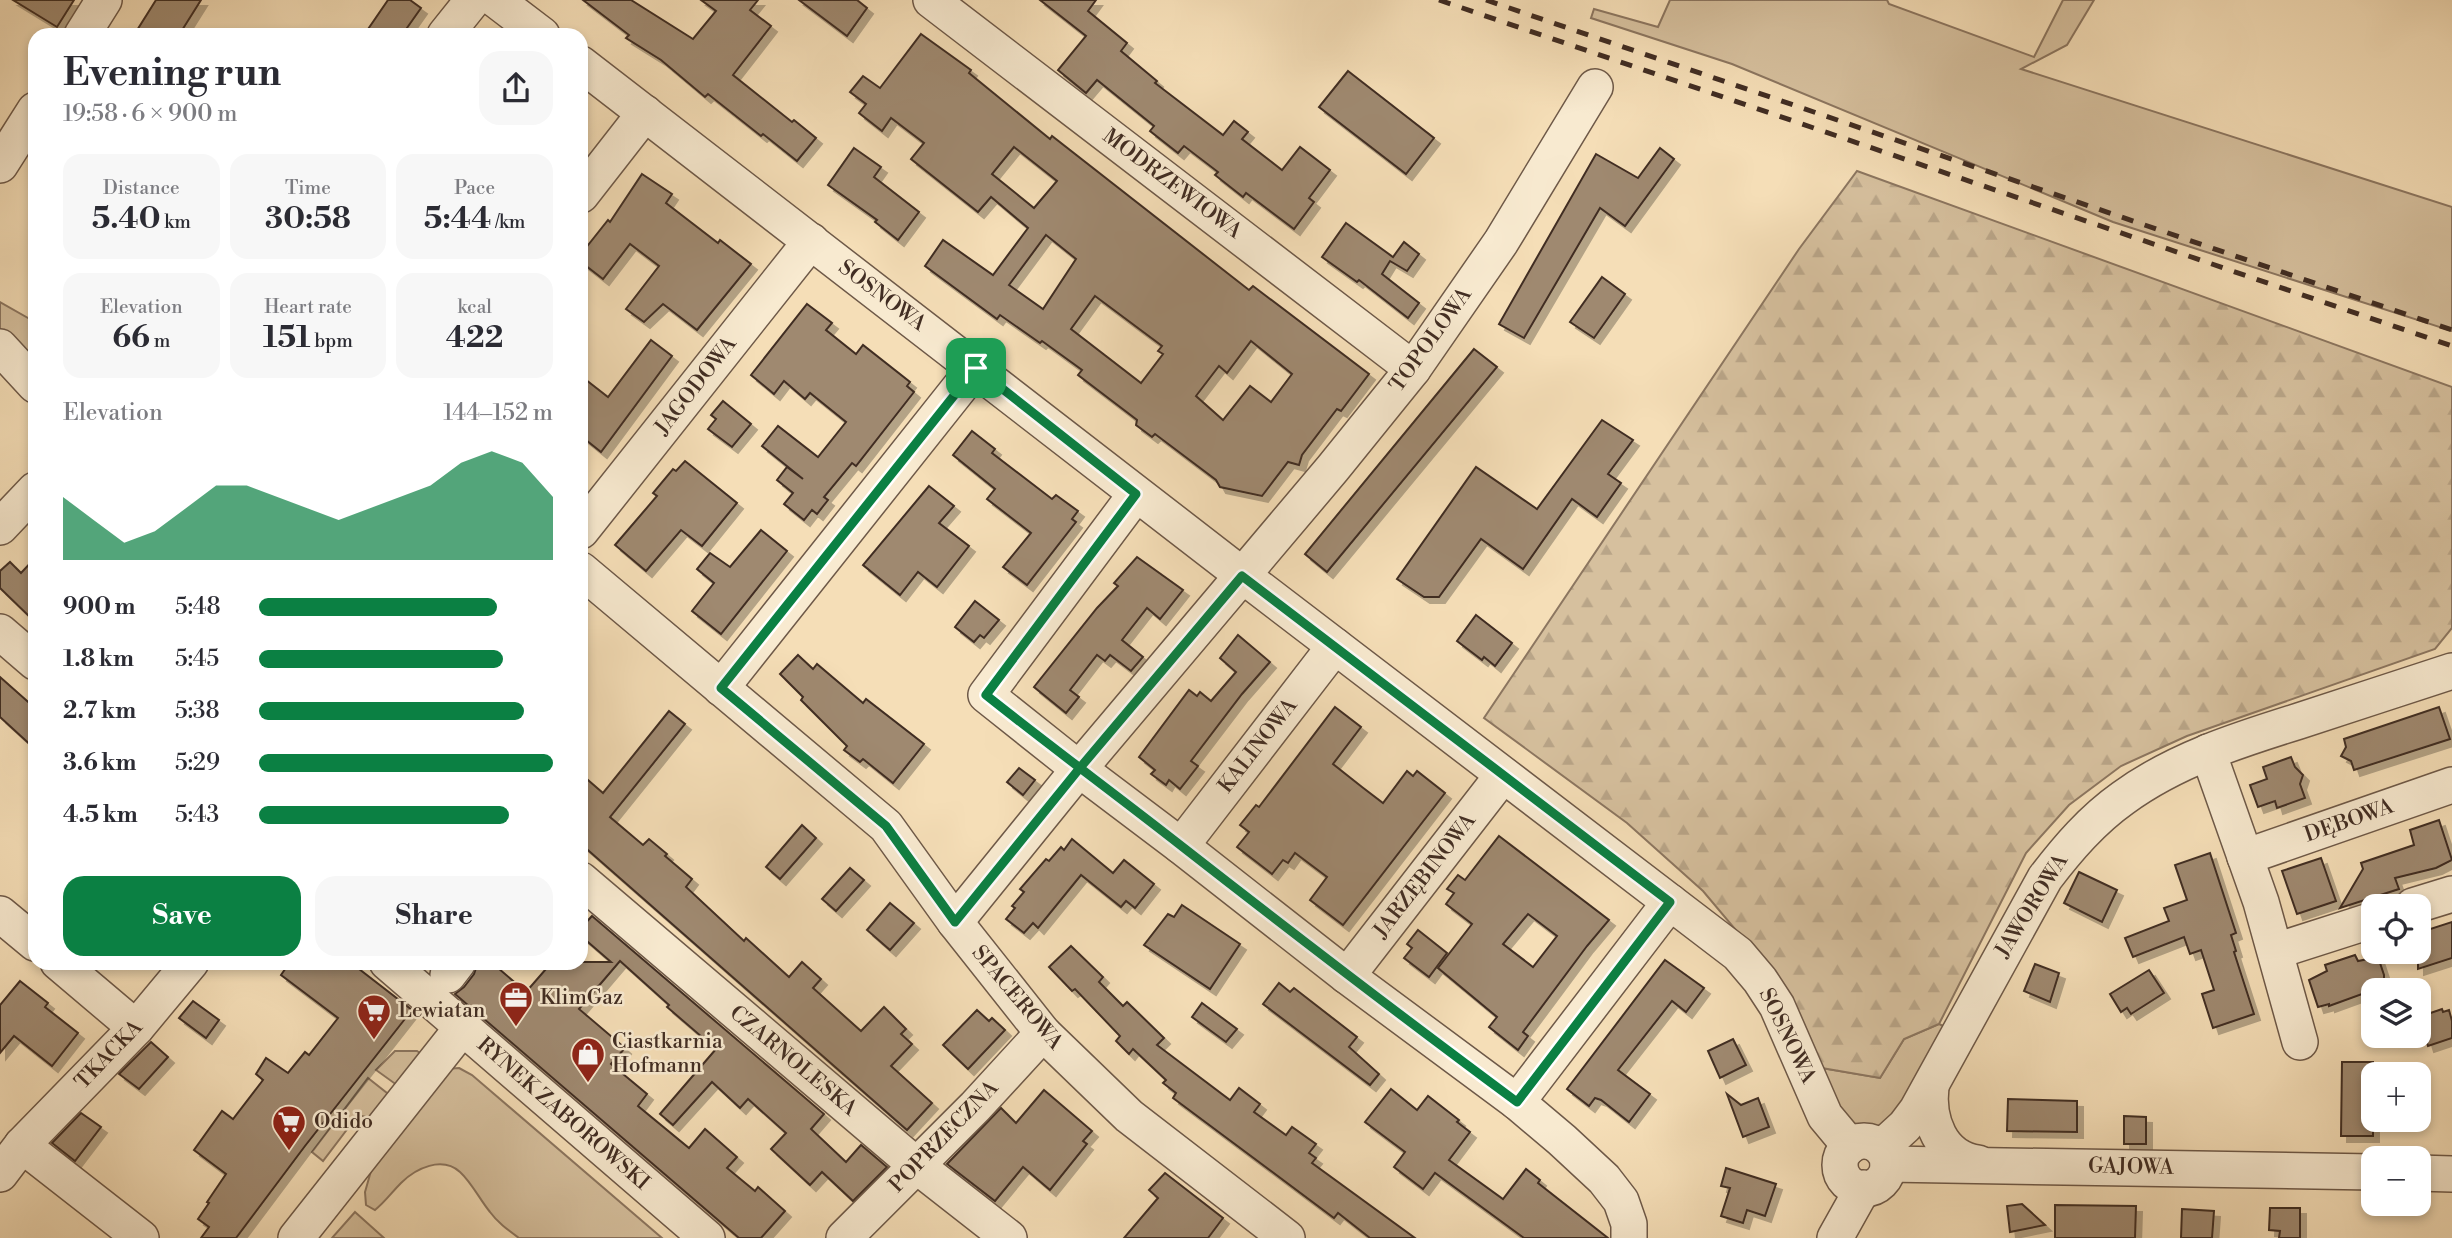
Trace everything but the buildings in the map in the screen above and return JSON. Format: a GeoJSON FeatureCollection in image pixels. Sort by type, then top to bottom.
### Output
{"type":"FeatureCollection","features":[{"type":"Feature","properties":{"kind":"street"},"geometry":{"type":"LineString","coordinates":[[86,28],[104,0]]}},
{"type":"Feature","properties":{"kind":"street"},"geometry":{"type":"LineString","coordinates":[[451,28],[473,0]]}},
{"type":"Feature","properties":{"kind":"street"},"geometry":{"type":"LineString","coordinates":[[496,0],[533,28]]}},
{"type":"Feature","properties":{"kind":"street","name":"MODRZEWIOWA"},"geometry":{"type":"LineString","coordinates":[[931,0],[1413,369]]}},
{"type":"Feature","properties":{"kind":"street","name":"SOSNOWA"},"geometry":{"type":"LineString","coordinates":[[588,69],[1242,576],[1738,954],[1760,980],[1783,1018],[1825,1116],[1873,1153]]}},
{"type":"Feature","properties":{"kind":"street","name":"TOPOLOWA"},"geometry":{"type":"LineString","coordinates":[[955,922],[1413,369],[1501,242],[1595,87]]}},
{"type":"Feature","properties":{"kind":"street"},"geometry":{"type":"LineString","coordinates":[[588,186],[645,113]]}},
{"type":"Feature","properties":{"kind":"street"},"geometry":{"type":"LineString","coordinates":[[0,165],[28,121]]}},
{"type":"Feature","properties":{"kind":"street","name":"JAGODOWA"},"geometry":{"type":"LineString","coordinates":[[588,522],[811,241]]}},
{"type":"Feature","properties":{"kind":"street"},"geometry":{"type":"LineString","coordinates":[[0,347],[28,377]]}},
{"type":"Feature","properties":{"kind":"street"},"geometry":{"type":"LineString","coordinates":[[721,688],[976,368]]}},
{"type":"Feature","properties":{"kind":"street"},"geometry":{"type":"LineString","coordinates":[[1136,494],[986,695],[1347,976],[1517,1102],[1604,1179],[1621,1201],[1629,1224],[1629,1238]]}},
{"type":"Feature","properties":{"kind":"street"},"geometry":{"type":"LineString","coordinates":[[0,527],[28,497]]}},
{"type":"Feature","properties":{"kind":"street","name":"SPACEROWA"},"geometry":{"type":"LineString","coordinates":[[588,576],[886,826],[955,922],[1043,1033],[1129,1116],[1287,1238]]}},
{"type":"Feature","properties":{"kind":"street"},"geometry":{"type":"LineString","coordinates":[[0,632],[28,656]]}},
{"type":"Feature","properties":{"kind":"street","name":"KALINOWA"},"geometry":{"type":"LineString","coordinates":[[1181,846],[1335,646]]}},
{"type":"Feature","properties":{"kind":"street","name":"JAWOROWA"},"geometry":{"type":"LineString","coordinates":[[1873,1153],[1905,1126],[1931,1086],[2045,878],[2065,851],[2092,823],[2124,797],[2160,774],[2208,752],[2452,671]]}},
{"type":"Feature","properties":{"kind":"street"},"geometry":{"type":"LineString","coordinates":[[2208,752],[2276,951],[2300,1042]]}},
{"type":"Feature","properties":{"kind":"street","name":"JARZĘBINOWA"},"geometry":{"type":"LineString","coordinates":[[1347,976],[1503,775]]}},
{"type":"Feature","properties":{"kind":"street","name":"DĘBOWA"},"geometry":{"type":"LineString","coordinates":[[2245,857],[2452,785]]}},
{"type":"Feature","properties":{"kind":"street","name":"CZARNOLESKA"},"geometry":{"type":"LineString","coordinates":[[588,886],[917,1166],[1009,1238]]}},
{"type":"Feature","properties":{"kind":"street"},"geometry":{"type":"LineString","coordinates":[[2431,900],[2452,894]]}},
{"type":"Feature","properties":{"kind":"street"},"geometry":{"type":"LineString","coordinates":[[1517,1102],[1670,902]]}},
{"type":"Feature","properties":{"kind":"street"},"geometry":{"type":"LineString","coordinates":[[0,914],[28,937]]}},
{"type":"Feature","properties":{"kind":"street"},"geometry":{"type":"LineString","coordinates":[[2276,951],[2361,924]]}},
{"type":"Feature","properties":{"kind":"street"},"geometry":{"type":"LineString","coordinates":[[67,970],[136,1028]]}},
{"type":"Feature","properties":{"kind":"street","name":"TKACKA"},"geometry":{"type":"LineString","coordinates":[[0,1174],[22,1145],[136,1028],[184,970]]}},
{"type":"Feature","properties":{"kind":"street"},"geometry":{"type":"LineString","coordinates":[[396,970],[462,1028]]}},
{"type":"Feature","properties":{"kind":"street","name":"RYNEK ZABOROWSKI"},"geometry":{"type":"LineString","coordinates":[[296,1238],[462,1028],[707,1238]]}},
{"type":"Feature","properties":{"kind":"street","name":"POPRZECZNA"},"geometry":{"type":"LineString","coordinates":[[844,1238],[917,1166],[1043,1033]]}},
{"type":"Feature","properties":{"kind":"street"},"geometry":{"type":"LineString","coordinates":[[1931,1086],[1931,1121],[1940,1139],[1953,1153],[1970,1162],[1988,1164]]}},
{"type":"Feature","properties":{"kind":"street"},"geometry":{"type":"LineString","coordinates":[[22,1145],[141,1238]]}},
{"type":"Feature","properties":{"kind":"street"},"geometry":{"type":"LineString","coordinates":[[1835,1238],[1863,1188],[1853,1185],[1842,1174],[1841,1159],[1873,1153]]}},
{"type":"Feature","properties":{"kind":"street","name":"GAJOWA"},"geometry":{"type":"LineString","coordinates":[[1873,1153],[1988,1164],[2361,1172]]}},
{"type":"Feature","properties":{"kind":"street"},"geometry":{"type":"LineString","coordinates":[[2431,1173],[2452,1174]]}},
{"type":"Feature","properties":{"kind":"green space"},"geometry":{"type":"Polygon","coordinates":[[[1670,0],[1887,0],[1889,4],[2034,57],[2063,0],[2094,0],[2067,45],[2021,69],[2452,207],[2452,331],[2113,222],[1732,64],[1591,18],[1594,9],[1658,27],[1670,0]]]}},
{"type":"Feature","properties":{"kind":"green space"},"geometry":{"type":"Polygon","coordinates":[[[1857,171],[2452,387],[2452,628],[2435,649],[2187,736],[2121,766],[2069,805],[2026,853],[1939,1024],[1904,1039],[1880,1078],[1816,1067],[1772,973],[1703,891],[1627,823],[1484,718],[1799,249],[1857,171]]]}},
{"type":"Feature","properties":{"kind":"green space"},"geometry":{"type":"Polygon","coordinates":[[[0,302],[28,318],[28,377],[0,347],[0,302]]]}},
{"type":"Feature","properties":{"kind":"green space"},"geometry":{"type":"Polygon","coordinates":[[[1939,1024],[1954,1031],[1899,1116],[1876,1129],[1856,1128],[1849,1124],[1816,1067],[1880,1078],[1904,1039],[1939,1024]]]}},
{"type":"Feature","properties":{"kind":"green space"},"geometry":{"type":"Polygon","coordinates":[[[395,1051],[417,1051],[426,1057],[401,1088],[376,1070],[395,1051]]]}},
{"type":"Feature","properties":{"kind":"green space"},"geometry":{"type":"Polygon","coordinates":[[[459,1068],[472,1075],[662,1238],[519,1238],[493,1216],[460,1172],[453,1167],[437,1164],[414,1173],[375,1210],[366,1205],[365,1192],[373,1164],[446,1069],[459,1068]]]}},
{"type":"Feature","properties":{"kind":"green space"},"geometry":{"type":"Polygon","coordinates":[[[368,1078],[392,1097],[375,1119],[358,1115],[323,1161],[312,1152],[368,1078]]]}},
{"type":"Feature","properties":{"kind":"green space"},"geometry":{"type":"Polygon","coordinates":[[[355,1212],[384,1238],[332,1238],[355,1212]]]}},
{"type":"Feature","properties":{"kind":"railway"},"geometry":{"type":"LineString","coordinates":[[1439,0],[2452,346]]}},
{"type":"Feature","properties":{"kind":"railway"},"geometry":{"type":"LineString","coordinates":[[1486,0],[2452,330]]}},
{"type":"Feature","properties":{"kind":"place","name":"KlimGaz"},"geometry":{"type":"Point","coordinates":[516,1028]}},
{"type":"Feature","properties":{"kind":"place","name":"Lewiatan"},"geometry":{"type":"Point","coordinates":[374,1041]}},
{"type":"Feature","properties":{"kind":"place","name":"Ciastkarnia Hofmann"},"geometry":{"type":"Point","coordinates":[588,1084]}},
{"type":"Feature","properties":{"kind":"place","name":"Odido"},"geometry":{"type":"Point","coordinates":[289,1152]}},
{"type":"Feature","properties":{"kind":"route"},"geometry":{"type":"LineString","coordinates":[[976,368],[721,688],[886,826],[955,922],[1079,769],[1242,576],[1670,902],[1517,1102],[1347,976],[1079,769],[986,695],[1136,494],[976,368]]}}]}
